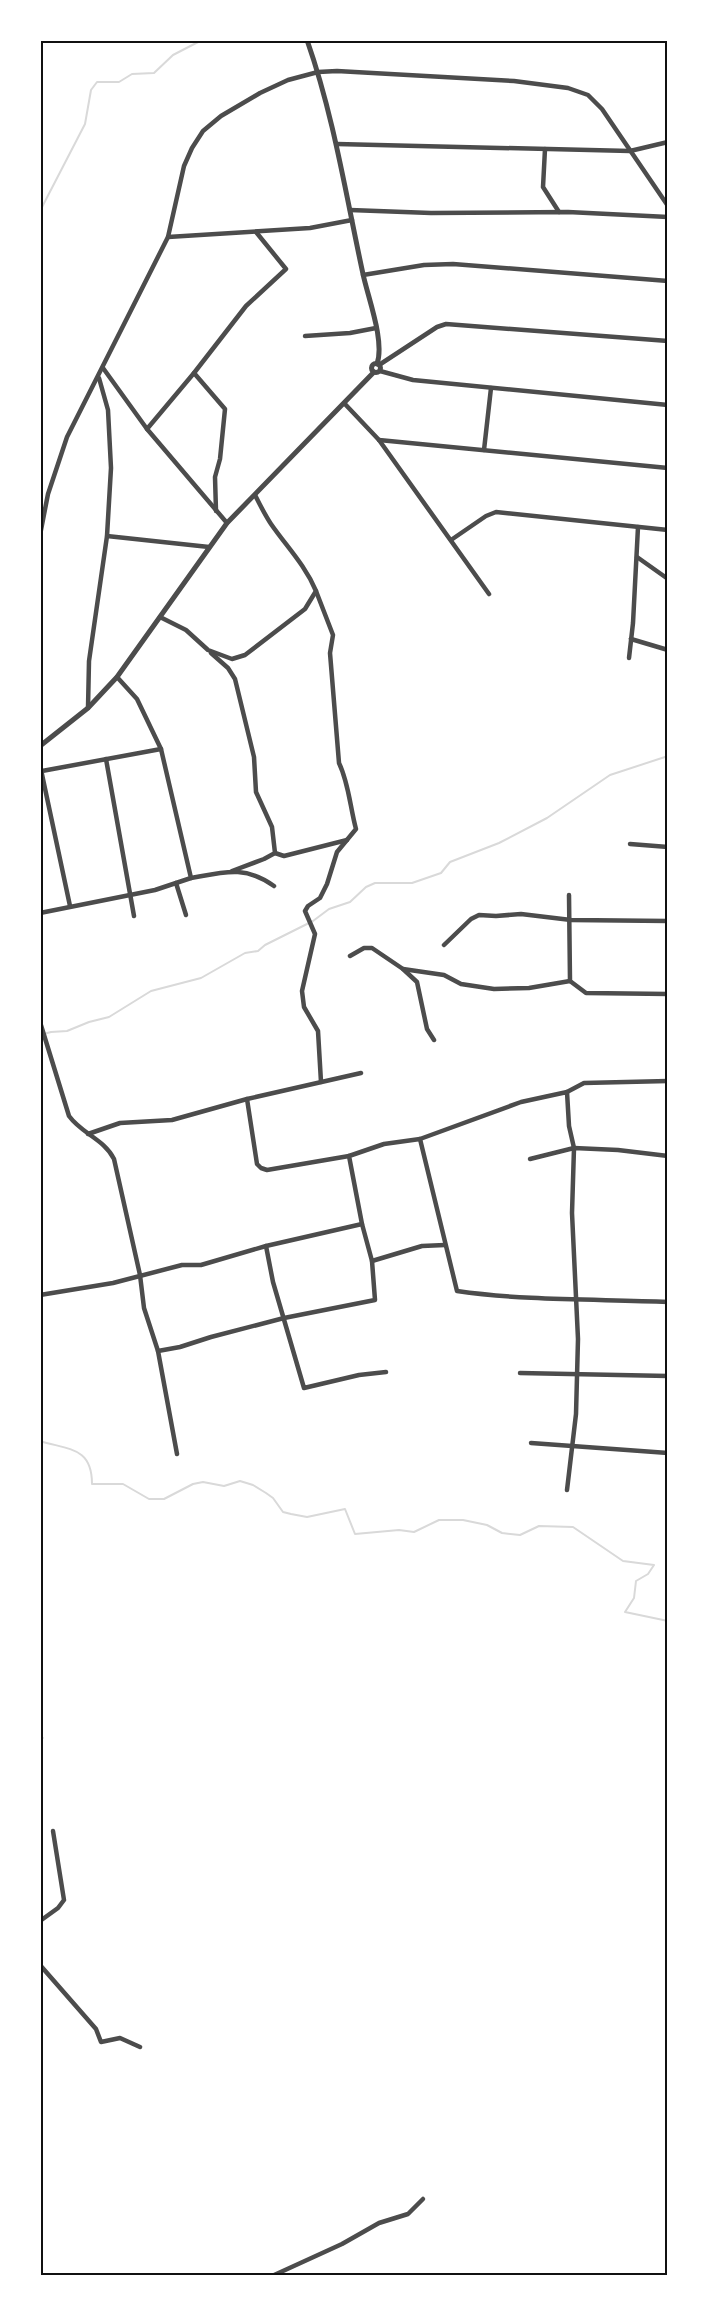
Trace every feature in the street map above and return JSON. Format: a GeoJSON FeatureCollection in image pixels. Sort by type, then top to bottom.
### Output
{"type":"FeatureCollection","features":[{"type":"Feature","properties":{"kind":"street"},"geometry":{"type":"LineString","coordinates":[[307,40],[337,144],[376,328],[380,357],[378,368]]}},
{"type":"Feature","properties":{"kind":"street"},"geometry":{"type":"LineString","coordinates":[[40,535],[55,467],[67,437],[168,237],[184,166],[203,131],[221,116],[260,93],[288,80],[318,72],[514,81],[568,88],[588,95],[602,109],[668,206]]}},
{"type":"Feature","properties":{"kind":"street"},"geometry":{"type":"LineString","coordinates":[[337,144],[630,151],[668,142]]}},
{"type":"Feature","properties":{"kind":"street"},"geometry":{"type":"LineString","coordinates":[[545,149],[543,187],[559,212]]}},
{"type":"Feature","properties":{"kind":"street"},"geometry":{"type":"LineString","coordinates":[[350,210],[431,213],[559,212],[668,218]]}},
{"type":"Feature","properties":{"kind":"street"},"geometry":{"type":"LineString","coordinates":[[168,237],[310,228],[352,220]]}},
{"type":"Feature","properties":{"kind":"street"},"geometry":{"type":"LineString","coordinates":[[147,429],[246,306],[286,269],[256,232]]}},
{"type":"Feature","properties":{"kind":"street"},"geometry":{"type":"LineString","coordinates":[[363,275],[453,264],[668,281]]}},
{"type":"Feature","properties":{"kind":"street"},"geometry":{"type":"LineString","coordinates":[[40,746],[88,708],[117,677],[227,523],[378,368],[436,327],[447,324],[668,341]]}},
{"type":"Feature","properties":{"kind":"street"},"geometry":{"type":"LineString","coordinates":[[306,336],[350,333],[376,328]]}},
{"type":"Feature","properties":{"kind":"street"},"geometry":{"type":"LineString","coordinates":[[103,368],[147,429],[227,523]]}},
{"type":"Feature","properties":{"kind":"street"},"geometry":{"type":"LineString","coordinates":[[378,368],[413,380],[668,405]]}},
{"type":"Feature","properties":{"kind":"street"},"geometry":{"type":"LineString","coordinates":[[194,373],[225,409],[220,459],[215,477],[216,512]]}},
{"type":"Feature","properties":{"kind":"street"},"geometry":{"type":"LineString","coordinates":[[88,708],[89,661],[106,536],[111,468],[108,410],[99,377]]}},
{"type":"Feature","properties":{"kind":"street"},"geometry":{"type":"LineString","coordinates":[[484,450],[491,388]]}},
{"type":"Feature","properties":{"kind":"street"},"geometry":{"type":"LineString","coordinates":[[344,404],[379,440],[489,594]]}},
{"type":"Feature","properties":{"kind":"street"},"geometry":{"type":"LineString","coordinates":[[379,440],[668,468]]}},
{"type":"Feature","properties":{"kind":"street"},"geometry":{"type":"LineString","coordinates":[[255,495],[270,523],[302,564],[316,591],[333,634],[330,653],[339,763],[347,779],[348,802],[356,829],[337,852],[320,898],[308,906],[306,911],[315,934],[302,991],[304,1007],[318,1031],[321,1082]]}},
{"type":"Feature","properties":{"kind":"street"},"geometry":{"type":"LineString","coordinates":[[451,540],[486,516],[496,512],[668,530]]}},
{"type":"Feature","properties":{"kind":"street"},"geometry":{"type":"LineString","coordinates":[[629,658],[638,527]]}},
{"type":"Feature","properties":{"kind":"street"},"geometry":{"type":"LineString","coordinates":[[106,536],[209,547]]}},
{"type":"Feature","properties":{"kind":"street"},"geometry":{"type":"LineString","coordinates":[[637,557],[668,579]]}},
{"type":"Feature","properties":{"kind":"street"},"geometry":{"type":"LineString","coordinates":[[208,650],[232,659],[245,655],[305,609],[316,591]]}},
{"type":"Feature","properties":{"kind":"street"},"geometry":{"type":"LineString","coordinates":[[160,617],[186,630],[228,668],[235,679],[254,757],[256,792],[272,827],[275,853]]}},
{"type":"Feature","properties":{"kind":"street"},"geometry":{"type":"LineString","coordinates":[[631,639],[668,650]]}},
{"type":"Feature","properties":{"kind":"street"},"geometry":{"type":"LineString","coordinates":[[117,677],[137,699],[161,749],[191,878]]}},
{"type":"Feature","properties":{"kind":"street"},"geometry":{"type":"LineString","coordinates":[[70,906],[41,768],[161,749]]}},
{"type":"Feature","properties":{"kind":"street"},"geometry":{"type":"LineString","coordinates":[[106,759],[134,916]]}},
{"type":"Feature","properties":{"kind":"street"},"geometry":{"type":"LineString","coordinates":[[40,914],[191,878],[232,871],[275,853],[284,856],[349,839]]}},
{"type":"Feature","properties":{"kind":"street"},"geometry":{"type":"LineString","coordinates":[[630,844],[668,847]]}},
{"type":"Feature","properties":{"kind":"street"},"geometry":{"type":"LineString","coordinates":[[232,871],[259,876],[274,886]]}},
{"type":"Feature","properties":{"kind":"street"},"geometry":{"type":"LineString","coordinates":[[176,883],[186,915]]}},
{"type":"Feature","properties":{"kind":"street"},"geometry":{"type":"LineString","coordinates":[[569,895],[570,981]]}},
{"type":"Feature","properties":{"kind":"street"},"geometry":{"type":"LineString","coordinates":[[444,945],[471,919],[479,915],[521,914],[571,920],[668,921]]}},
{"type":"Feature","properties":{"kind":"street"},"geometry":{"type":"LineString","coordinates":[[350,956],[364,948],[372,948],[403,969],[417,982],[427,1029],[434,1040]]}},
{"type":"Feature","properties":{"kind":"street"},"geometry":{"type":"LineString","coordinates":[[403,969],[444,975],[461,984],[494,989],[529,988],[570,981],[586,993],[668,994]]}},
{"type":"Feature","properties":{"kind":"street"},"geometry":{"type":"LineString","coordinates":[[40,1022],[69,1116],[76,1126],[104,1144],[114,1159],[140,1275],[144,1308],[158,1351],[177,1454]]}},
{"type":"Feature","properties":{"kind":"street"},"geometry":{"type":"LineString","coordinates":[[88,1134],[120,1123],[172,1120],[247,1099],[361,1073]]}},
{"type":"Feature","properties":{"kind":"street"},"geometry":{"type":"LineString","coordinates":[[247,1099],[257,1164],[267,1170],[349,1156],[384,1144],[420,1139],[521,1102],[567,1092],[584,1083],[668,1081]]}},
{"type":"Feature","properties":{"kind":"street"},"geometry":{"type":"LineString","coordinates":[[567,1092],[569,1126],[574,1148],[572,1213],[578,1299],[578,1373],[567,1490]]}},
{"type":"Feature","properties":{"kind":"street"},"geometry":{"type":"LineString","coordinates":[[420,1139],[457,1290],[494,1296],[668,1302]]}},
{"type":"Feature","properties":{"kind":"street"},"geometry":{"type":"LineString","coordinates":[[530,1159],[574,1148],[668,1156]]}},
{"type":"Feature","properties":{"kind":"street"},"geometry":{"type":"LineString","coordinates":[[158,1351],[284,1318],[375,1300],[372,1261],[362,1224],[349,1156]]}},
{"type":"Feature","properties":{"kind":"street"},"geometry":{"type":"LineString","coordinates":[[40,1295],[113,1283],[182,1265],[201,1265],[266,1246],[362,1224]]}},
{"type":"Feature","properties":{"kind":"street"},"geometry":{"type":"LineString","coordinates":[[372,1261],[422,1246],[446,1245]]}},
{"type":"Feature","properties":{"kind":"street"},"geometry":{"type":"LineString","coordinates":[[266,1246],[304,1388],[386,1372]]}},
{"type":"Feature","properties":{"kind":"street"},"geometry":{"type":"LineString","coordinates":[[520,1373],[668,1376]]}},
{"type":"Feature","properties":{"kind":"street"},"geometry":{"type":"LineString","coordinates":[[531,1443],[668,1453]]}},
{"type":"Feature","properties":{"kind":"street"},"geometry":{"type":"LineString","coordinates":[[40,1921],[64,1900],[53,1831]]}},
{"type":"Feature","properties":{"kind":"street"},"geometry":{"type":"LineString","coordinates":[[40,1965],[96,2029],[101,2042],[120,2038],[140,2047]]}},
{"type":"Feature","properties":{"kind":"street"},"geometry":{"type":"LineString","coordinates":[[272,2276],[342,2244],[379,2223],[408,2214],[423,2199]]}},
{"type":"Feature","properties":{"kind":"waterway"},"geometry":{"type":"LineString","coordinates":[[40,211],[85,124],[91,90],[97,82],[119,82],[132,74],[154,73],[173,55],[202,40]]}},
{"type":"Feature","properties":{"kind":"waterway"},"geometry":{"type":"LineString","coordinates":[[40,1035],[67,1031],[109,1017],[151,991],[201,978],[245,953],[258,951],[265,945],[313,921],[329,909],[350,902],[366,887],[375,883],[412,883],[441,873],[450,862],[499,843],[547,818],[610,775],[668,756]]}},
{"type":"Feature","properties":{"kind":"waterway"},"geometry":{"type":"LineString","coordinates":[[40,1441],[77,1452],[88,1463],[92,1484],[123,1484],[149,1499],[164,1499],[193,1484],[203,1482],[224,1486],[240,1481],[253,1485],[273,1498],[283,1512],[307,1517],[345,1509],[355,1534],[399,1530],[414,1532],[439,1520],[463,1520],[487,1525],[502,1533],[520,1535],[539,1526],[573,1527],[623,1561],[654,1565],[648,1574],[636,1581],[634,1598],[625,1612],[668,1621]]}}]}
